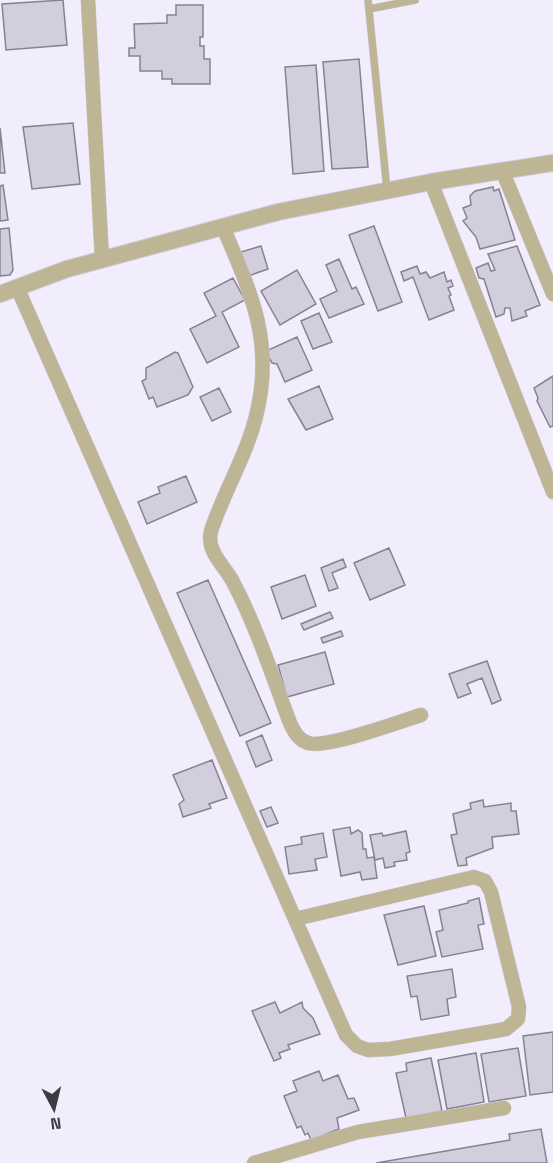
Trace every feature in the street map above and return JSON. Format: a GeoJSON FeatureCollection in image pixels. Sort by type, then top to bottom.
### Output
{"type":"FeatureCollection","features":[{"type":"Feature","properties":{"kind":"street"},"geometry":{"type":"LineString","coordinates":[[88,0],[102,259]]}},
{"type":"Feature","properties":{"kind":"street"},"geometry":{"type":"LineString","coordinates":[[0,294],[102,259],[278,212],[431,182],[553,163]]}},
{"type":"Feature","properties":{"kind":"street"},"geometry":{"type":"LineString","coordinates":[[502,170],[553,294]]}},
{"type":"Feature","properties":{"kind":"street"},"geometry":{"type":"LineString","coordinates":[[431,182],[552,492]]}},
{"type":"Feature","properties":{"kind":"street"},"geometry":{"type":"LineString","coordinates":[[223,227],[252,295],[262,350],[257,412],[211,531],[209,539],[212,550],[243,602],[297,736],[305,742],[325,744],[421,715]]}},
{"type":"Feature","properties":{"kind":"street"},"geometry":{"type":"LineString","coordinates":[[17,287],[346,1035],[357,1046],[368,1050],[390,1049],[506,1029],[518,1019],[519,1008],[491,892],[484,881],[474,876],[296,919]]}},
{"type":"Feature","properties":{"kind":"street"},"geometry":{"type":"LineString","coordinates":[[254,1163],[358,1132],[504,1108]]}},
{"type":"Feature","properties":{"kind":"lane"},"geometry":{"type":"LineString","coordinates":[[368,0],[387,190]]}},
{"type":"Feature","properties":{"kind":"lane"},"geometry":{"type":"LineString","coordinates":[[369,9],[415,0]]}},
{"type":"Feature","properties":{"kind":"building"},"geometry":{"type":"Polygon","coordinates":[[[63,0],[67,45],[6,50],[2,4],[63,0]]]}},
{"type":"Feature","properties":{"kind":"building"},"geometry":{"type":"Polygon","coordinates":[[[176,5],[203,5],[203,37],[200,37],[200,46],[204,46],[204,59],[210,59],[210,84],[172,84],[172,79],[162,79],[162,71],[140,71],[140,56],[129,56],[129,48],[135,48],[134,24],[167,23],[167,15],[176,15],[176,5]]]}},
{"type":"Feature","properties":{"kind":"building"},"geometry":{"type":"Polygon","coordinates":[[[359,59],[368,167],[332,169],[323,62],[359,59]]]}},
{"type":"Feature","properties":{"kind":"building"},"geometry":{"type":"Polygon","coordinates":[[[316,65],[324,171],[293,174],[285,67],[316,65]]]}},
{"type":"Feature","properties":{"kind":"building"},"geometry":{"type":"Polygon","coordinates":[[[73,123],[80,184],[32,189],[23,127],[73,123]]]}},
{"type":"Feature","properties":{"kind":"building"},"geometry":{"type":"Polygon","coordinates":[[[0,128],[5,173],[0,173],[0,128]]]}},
{"type":"Feature","properties":{"kind":"building"},"geometry":{"type":"Polygon","coordinates":[[[3,185],[8,220],[0,221],[0,186],[3,185]]]}},
{"type":"Feature","properties":{"kind":"building"},"geometry":{"type":"Polygon","coordinates":[[[493,187],[494,191],[499,189],[515,240],[480,249],[476,237],[463,221],[467,218],[463,208],[471,205],[470,196],[475,191],[493,187]]]}},
{"type":"Feature","properties":{"kind":"building"},"geometry":{"type":"Polygon","coordinates":[[[374,226],[402,302],[378,311],[349,235],[374,226]]]}},
{"type":"Feature","properties":{"kind":"building"},"geometry":{"type":"Polygon","coordinates":[[[9,228],[13,270],[10,275],[0,276],[0,229],[9,228]]]}},
{"type":"Feature","properties":{"kind":"building"},"geometry":{"type":"Polygon","coordinates":[[[261,246],[268,269],[248,276],[241,252],[261,246]]]}},
{"type":"Feature","properties":{"kind":"building"},"geometry":{"type":"Polygon","coordinates":[[[517,246],[540,305],[525,311],[527,316],[512,321],[510,308],[505,308],[504,314],[496,317],[484,279],[479,278],[476,268],[488,263],[491,271],[495,270],[488,254],[517,246]]]}},
{"type":"Feature","properties":{"kind":"building"},"geometry":{"type":"Polygon","coordinates":[[[339,259],[352,289],[356,287],[364,304],[329,318],[320,299],[337,291],[326,265],[339,259]]]}},
{"type":"Feature","properties":{"kind":"building"},"geometry":{"type":"Polygon","coordinates":[[[417,266],[420,274],[426,272],[430,278],[444,272],[447,282],[451,280],[453,286],[448,288],[454,310],[429,320],[413,277],[404,281],[401,272],[417,266]]]}},
{"type":"Feature","properties":{"kind":"building"},"geometry":{"type":"Polygon","coordinates":[[[297,270],[316,304],[280,325],[261,291],[297,270]]]}},
{"type":"Feature","properties":{"kind":"building"},"geometry":{"type":"Polygon","coordinates":[[[233,278],[245,300],[222,312],[239,347],[207,363],[190,329],[216,316],[204,293],[233,278]]]}},
{"type":"Feature","properties":{"kind":"building"},"geometry":{"type":"Polygon","coordinates":[[[319,313],[332,342],[313,349],[301,321],[319,313]]]}},
{"type":"Feature","properties":{"kind":"building"},"geometry":{"type":"Polygon","coordinates":[[[297,337],[312,370],[285,382],[277,364],[272,363],[266,351],[297,337]]]}},
{"type":"Feature","properties":{"kind":"building"},"geometry":{"type":"Polygon","coordinates":[[[175,352],[178,353],[193,387],[188,395],[157,407],[153,397],[149,399],[142,381],[146,379],[146,368],[175,352]]]}},
{"type":"Feature","properties":{"kind":"building"},"geometry":{"type":"Polygon","coordinates":[[[553,376],[553,426],[550,427],[537,401],[534,388],[553,376]]]}},
{"type":"Feature","properties":{"kind":"building"},"geometry":{"type":"Polygon","coordinates":[[[319,386],[333,419],[306,430],[288,399],[319,386]]]}},
{"type":"Feature","properties":{"kind":"building"},"geometry":{"type":"Polygon","coordinates":[[[219,388],[231,412],[212,421],[200,397],[219,388]]]}},
{"type":"Feature","properties":{"kind":"building"},"geometry":{"type":"Polygon","coordinates":[[[186,476],[197,502],[147,524],[138,502],[160,493],[158,487],[186,476]]]}},
{"type":"Feature","properties":{"kind":"building"},"geometry":{"type":"Polygon","coordinates":[[[389,548],[405,585],[370,600],[354,563],[389,548]]]}},
{"type":"Feature","properties":{"kind":"building"},"geometry":{"type":"Polygon","coordinates":[[[343,559],[346,567],[332,573],[338,588],[329,591],[321,568],[343,559]]]}},
{"type":"Feature","properties":{"kind":"building"},"geometry":{"type":"Polygon","coordinates":[[[305,575],[316,606],[282,619],[271,587],[305,575]]]}},
{"type":"Feature","properties":{"kind":"building"},"geometry":{"type":"Polygon","coordinates":[[[208,580],[271,723],[240,736],[177,593],[208,580]]]}},
{"type":"Feature","properties":{"kind":"building"},"geometry":{"type":"Polygon","coordinates":[[[330,612],[333,618],[304,630],[301,624],[330,612]]]}},
{"type":"Feature","properties":{"kind":"building"},"geometry":{"type":"Polygon","coordinates":[[[341,631],[343,636],[323,643],[321,638],[341,631]]]}},
{"type":"Feature","properties":{"kind":"building"},"geometry":{"type":"Polygon","coordinates":[[[325,652],[334,684],[287,697],[278,665],[325,652]]]}},
{"type":"Feature","properties":{"kind":"building"},"geometry":{"type":"Polygon","coordinates":[[[487,661],[501,700],[492,704],[482,678],[467,684],[471,693],[458,698],[449,674],[487,661]]]}},
{"type":"Feature","properties":{"kind":"building"},"geometry":{"type":"Polygon","coordinates":[[[262,735],[272,760],[256,767],[246,742],[262,735]]]}},
{"type":"Feature","properties":{"kind":"building"},"geometry":{"type":"Polygon","coordinates":[[[212,760],[227,798],[209,804],[211,808],[183,817],[179,804],[184,800],[173,775],[212,760]]]}},
{"type":"Feature","properties":{"kind":"building"},"geometry":{"type":"Polygon","coordinates":[[[483,800],[484,807],[511,803],[511,811],[516,811],[519,834],[492,837],[493,848],[466,858],[467,865],[458,866],[451,835],[457,834],[453,814],[471,809],[470,803],[483,800]]]}},
{"type":"Feature","properties":{"kind":"building"},"geometry":{"type":"Polygon","coordinates":[[[271,807],[278,823],[267,827],[260,811],[271,807]]]}},
{"type":"Feature","properties":{"kind":"building"},"geometry":{"type":"Polygon","coordinates":[[[350,827],[351,834],[358,830],[362,833],[363,849],[366,849],[367,858],[374,857],[377,878],[362,880],[360,872],[341,876],[333,830],[350,827]]]}},
{"type":"Feature","properties":{"kind":"building"},"geometry":{"type":"Polygon","coordinates":[[[406,831],[410,852],[406,853],[407,860],[394,862],[395,866],[385,868],[383,858],[375,860],[370,835],[382,833],[383,836],[406,831]]]}},
{"type":"Feature","properties":{"kind":"building"},"geometry":{"type":"Polygon","coordinates":[[[323,833],[327,857],[315,859],[317,870],[289,874],[285,847],[302,844],[301,837],[323,833]]]}},
{"type":"Feature","properties":{"kind":"building"},"geometry":{"type":"Polygon","coordinates":[[[479,898],[484,924],[478,925],[483,949],[442,957],[436,932],[443,930],[439,910],[479,898]]]}},
{"type":"Feature","properties":{"kind":"building"},"geometry":{"type":"Polygon","coordinates":[[[424,906],[436,956],[398,965],[384,915],[424,906]]]}},
{"type":"Feature","properties":{"kind":"building"},"geometry":{"type":"Polygon","coordinates":[[[452,969],[456,997],[447,999],[449,1015],[421,1020],[417,996],[411,997],[407,976],[452,969]]]}},
{"type":"Feature","properties":{"kind":"building"},"geometry":{"type":"Polygon","coordinates":[[[275,1002],[280,1013],[302,1002],[303,1008],[313,1018],[320,1034],[288,1045],[290,1049],[279,1053],[281,1058],[274,1061],[252,1011],[275,1002]]]}},
{"type":"Feature","properties":{"kind":"building"},"geometry":{"type":"Polygon","coordinates":[[[553,1032],[553,1092],[530,1095],[523,1036],[553,1032]]]}},
{"type":"Feature","properties":{"kind":"building"},"geometry":{"type":"Polygon","coordinates":[[[518,1048],[526,1096],[489,1102],[481,1054],[518,1048]]]}},
{"type":"Feature","properties":{"kind":"building"},"geometry":{"type":"Polygon","coordinates":[[[476,1053],[484,1102],[447,1109],[438,1060],[476,1053]]]}},
{"type":"Feature","properties":{"kind":"building"},"geometry":{"type":"Polygon","coordinates":[[[431,1058],[442,1111],[406,1118],[396,1073],[407,1071],[406,1063],[431,1058]]]}},
{"type":"Feature","properties":{"kind":"building"},"geometry":{"type":"Polygon","coordinates":[[[319,1071],[323,1081],[338,1075],[348,1099],[354,1098],[359,1110],[337,1118],[339,1129],[311,1140],[308,1133],[305,1135],[301,1126],[297,1128],[284,1096],[297,1091],[293,1081],[319,1071]]]}},
{"type":"Feature","properties":{"kind":"building"},"geometry":{"type":"Polygon","coordinates":[[[541,1129],[547,1163],[376,1163],[510,1140],[509,1134],[541,1129]]]}}]}
